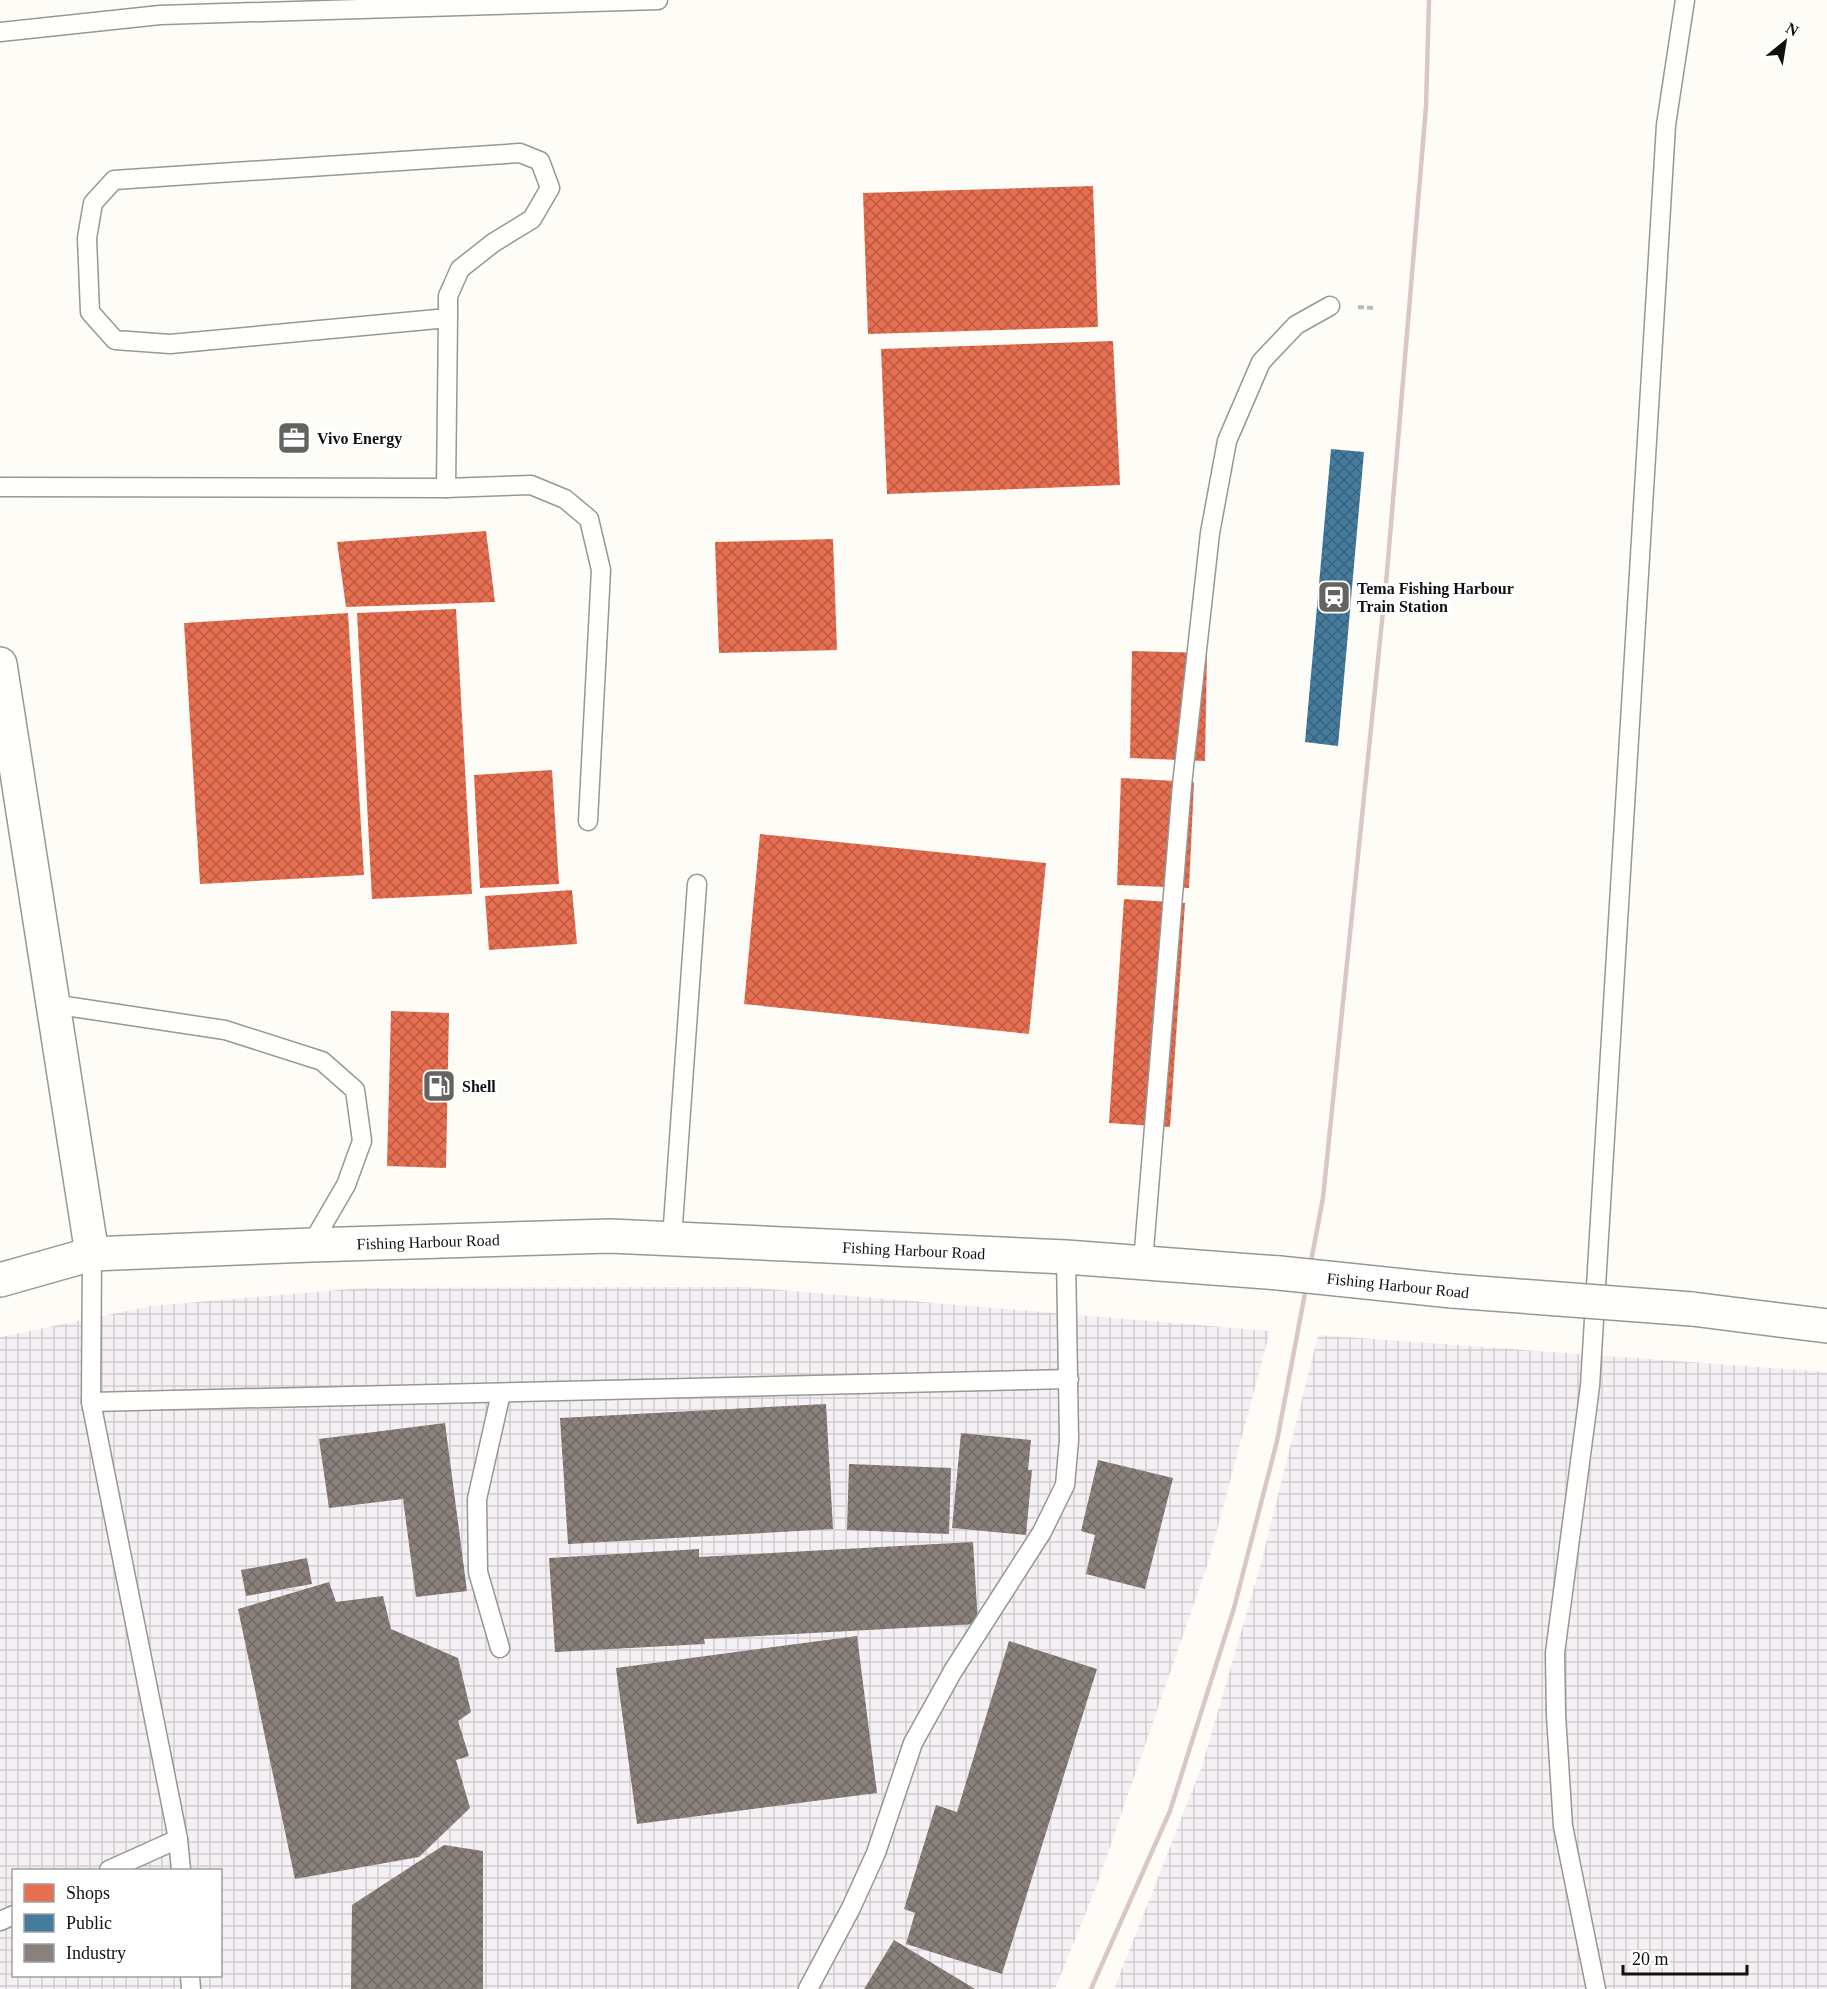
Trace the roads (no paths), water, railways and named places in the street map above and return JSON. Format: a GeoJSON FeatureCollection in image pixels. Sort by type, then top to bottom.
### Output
{"type":"FeatureCollection","features":[{"type":"Feature","properties":{"kind":"street"},"geometry":{"type":"LineString","coordinates":[[0,664],[92,1254]]}},
{"type":"Feature","properties":{"kind":"street","name":"Fishing Harbour Road"},"geometry":{"type":"LineString","coordinates":[[0,1280],[92,1254],[610,1236],[1143,1262],[1452,1291],[1692,1309],[1827,1326]]}},
{"type":"Feature","properties":{"kind":"lane"},"geometry":{"type":"LineString","coordinates":[[0,32],[160,15],[658,0]]}},
{"type":"Feature","properties":{"kind":"lane"},"geometry":{"type":"LineString","coordinates":[[1596,1989],[1563,1826],[1556,1715],[1555,1653],[1590,1386],[1666,125],[1685,0]]}},
{"type":"Feature","properties":{"kind":"lane"},"geometry":{"type":"LineString","coordinates":[[446,488],[448,318],[448,296],[460,269],[494,243],[532,219],[550,188],[540,162],[520,153],[114,180],[93,203],[87,238],[90,312],[115,340],[170,344],[448,318]]}},
{"type":"Feature","properties":{"kind":"lane"},"geometry":{"type":"LineString","coordinates":[[1143,1262],[1182,785],[1210,532],[1227,441],[1261,362],[1296,325],[1330,306]]}},
{"type":"Feature","properties":{"kind":"lane"},"geometry":{"type":"LineString","coordinates":[[0,487],[446,488],[531,485],[566,499],[590,519],[601,570],[588,821]]}},
{"type":"Feature","properties":{"kind":"lane"},"geometry":{"type":"LineString","coordinates":[[672,1239],[697,884]]}},
{"type":"Feature","properties":{"kind":"lane"},"geometry":{"type":"LineString","coordinates":[[52,1004],[225,1030],[322,1061],[355,1090],[362,1142],[346,1185],[311,1245]]}},
{"type":"Feature","properties":{"kind":"lane"},"geometry":{"type":"LineString","coordinates":[[92,1254],[91,1402],[178,1839],[181,1869]]}},
{"type":"Feature","properties":{"kind":"lane"},"geometry":{"type":"LineString","coordinates":[[808,1989],[851,1908],[876,1853],[914,1743],[954,1671],[1042,1532],[1065,1485],[1069,1440],[1066,1257]]}},
{"type":"Feature","properties":{"kind":"lane"},"geometry":{"type":"LineString","coordinates":[[91,1402],[1069,1379]]}},
{"type":"Feature","properties":{"kind":"lane"},"geometry":{"type":"LineString","coordinates":[[500,1648],[478,1572],[477,1499],[501,1393]]}},
{"type":"Feature","properties":{"kind":"lane"},"geometry":{"type":"LineString","coordinates":[[111,1869],[178,1839]]}},
{"type":"Feature","properties":{"kind":"railway"},"geometry":{"type":"LineString","coordinates":[[1091,1989],[1170,1811],[1234,1608],[1277,1441],[1323,1198],[1387,572],[1426,107],[1429,0]]}},
{"type":"Feature","properties":{"kind":"place","name":"Vivo Energy"},"geometry":{"type":"Point","coordinates":[294,438]}},
{"type":"Feature","properties":{"kind":"place","name":"Tema Fishing Harbour Train Station"},"geometry":{"type":"Point","coordinates":[1334,597]}},
{"type":"Feature","properties":{"kind":"place","name":"Shell"},"geometry":{"type":"Point","coordinates":[439,1086]}}]}
